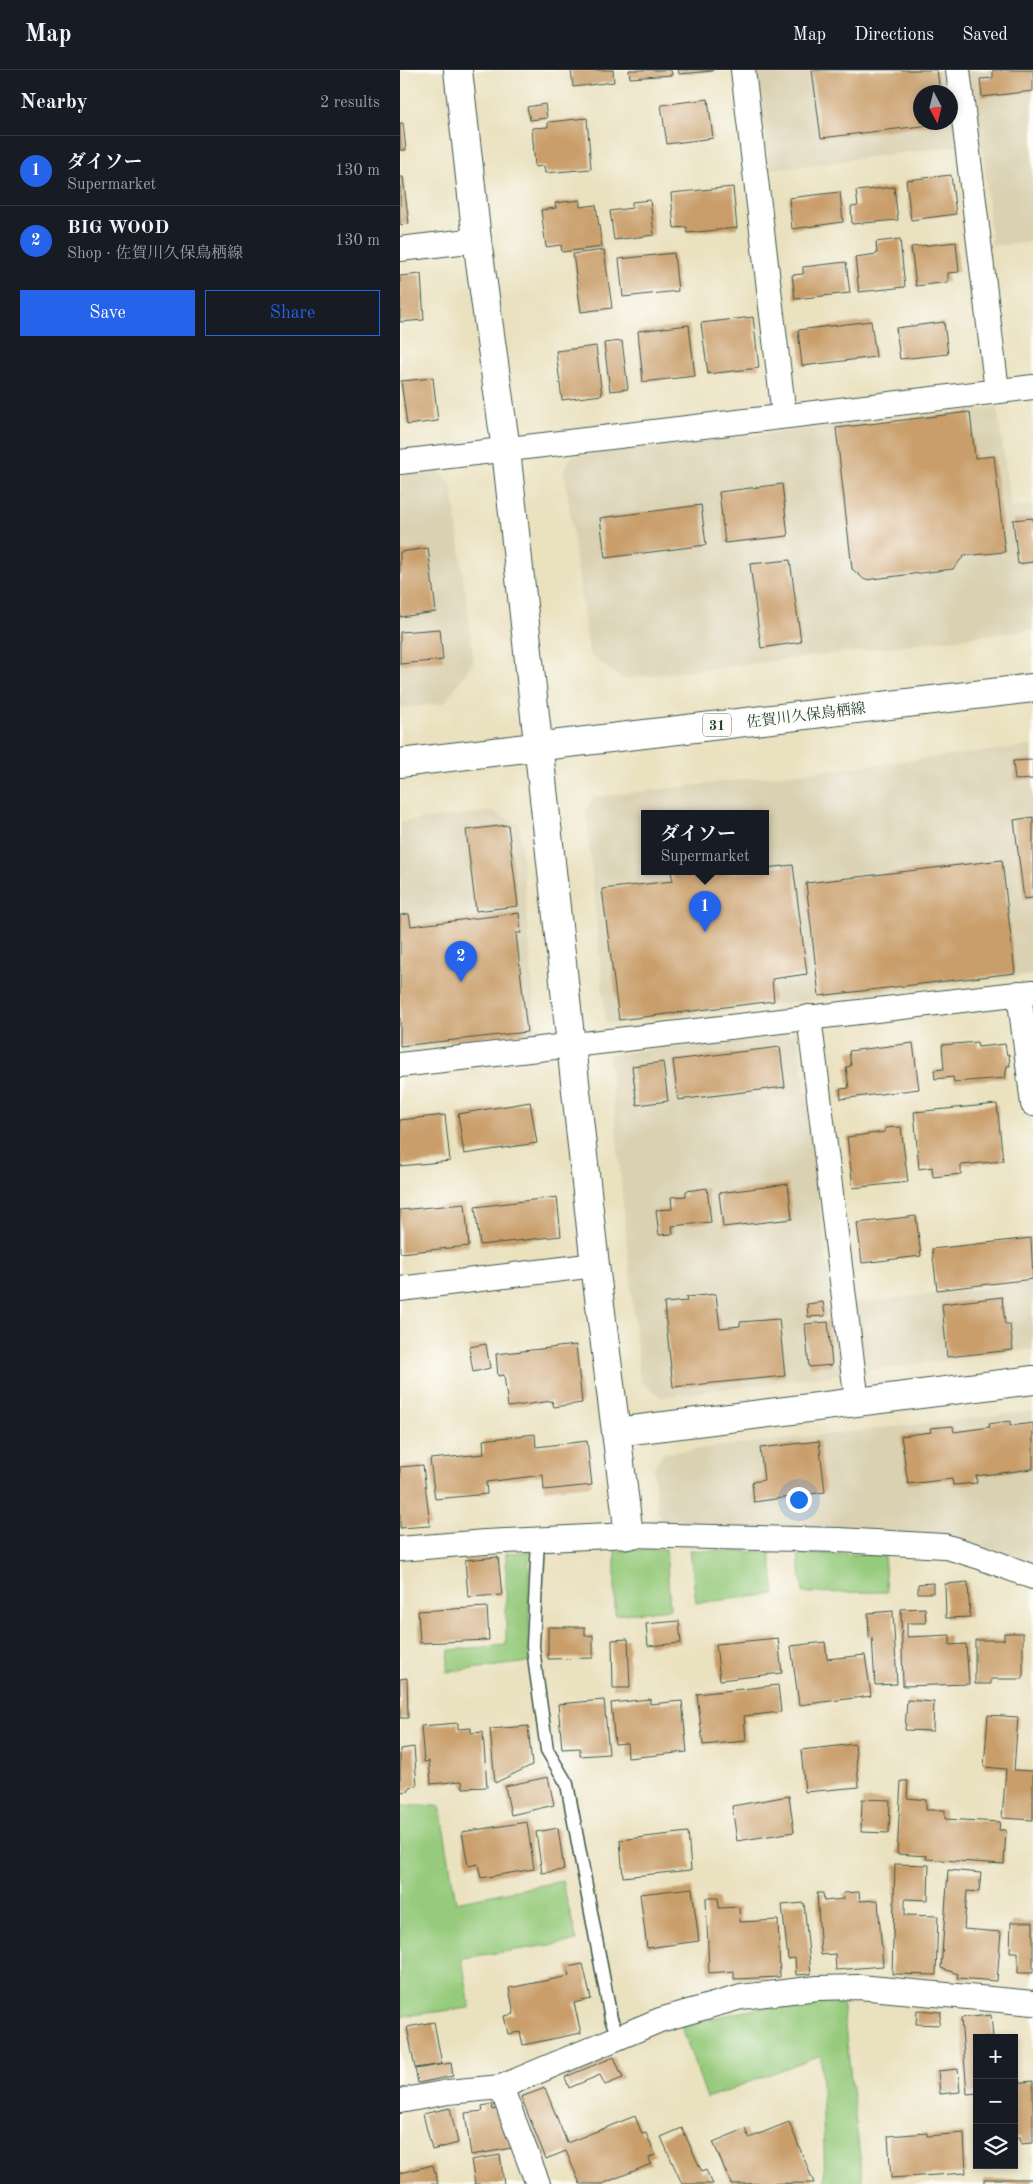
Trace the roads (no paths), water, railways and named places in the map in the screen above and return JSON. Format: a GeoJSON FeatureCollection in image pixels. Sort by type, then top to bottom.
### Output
{"type":"FeatureCollection","features":[{"type":"Feature","properties":{"kind":"street"},"geometry":{"type":"LineString","coordinates":[[458,70],[477,240],[506,450],[540,746],[595,1265],[629,1536]]}},
{"type":"Feature","properties":{"kind":"street"},"geometry":{"type":"LineString","coordinates":[[743,70],[784,416]]}},
{"type":"Feature","properties":{"kind":"street"},"geometry":{"type":"LineString","coordinates":[[958,70],[997,391]]}},
{"type":"Feature","properties":{"kind":"street"},"geometry":{"type":"LineString","coordinates":[[400,249],[477,240]]}},
{"type":"Feature","properties":{"kind":"street"},"geometry":{"type":"LineString","coordinates":[[400,462],[1033,387]]}},
{"type":"Feature","properties":{"kind":"street","name":"佐賀川久保鳥栖線"},"geometry":{"type":"LineString","coordinates":[[400,763],[1033,688]]}},
{"type":"Feature","properties":{"kind":"street"},"geometry":{"type":"LineString","coordinates":[[400,1065],[1026,992],[1033,1104]]}},
{"type":"Feature","properties":{"kind":"street"},"geometry":{"type":"LineString","coordinates":[[808,1017],[857,1402]]}},
{"type":"Feature","properties":{"kind":"street"},"geometry":{"type":"LineString","coordinates":[[400,1289],[595,1265]]}},
{"type":"Feature","properties":{"kind":"street"},"geometry":{"type":"LineString","coordinates":[[616,1432],[1033,1380]]}},
{"type":"Feature","properties":{"kind":"street"},"geometry":{"type":"LineString","coordinates":[[400,1549],[629,1536],[839,1540],[944,1546],[1033,1577]]}},
{"type":"Feature","properties":{"kind":"street"},"geometry":{"type":"LineString","coordinates":[[400,2101],[448,2092],[501,2088],[660,2020],[741,1997],[818,1988],[860,1987],[1033,2003]]}},
{"type":"Feature","properties":{"kind":"street"},"geometry":{"type":"LineString","coordinates":[[501,2088],[538,2184]]}},
{"type":"Feature","properties":{"kind":"lane"},"geometry":{"type":"LineString","coordinates":[[538,1540],[533,1646],[547,1750],[567,1784],[611,2019],[619,2038]]}},
{"type":"Feature","properties":{"kind":"place","name":"ダイソー"},"geometry":{"type":"Point","coordinates":[705,932]}},
{"type":"Feature","properties":{"kind":"place","name":"BIG WOOD"},"geometry":{"type":"Point","coordinates":[461,982]}}]}
